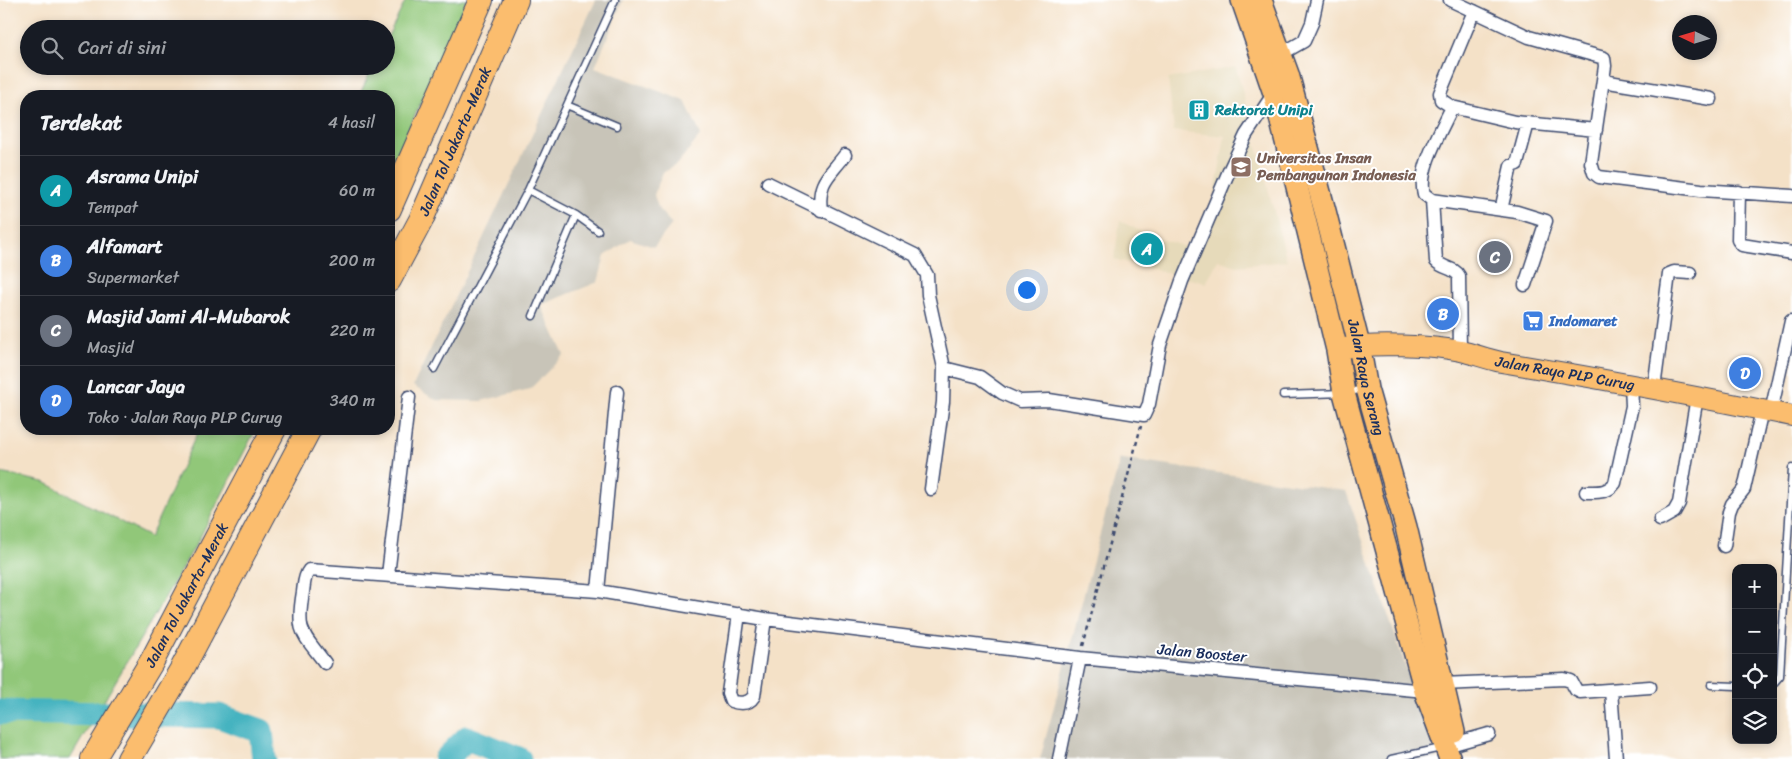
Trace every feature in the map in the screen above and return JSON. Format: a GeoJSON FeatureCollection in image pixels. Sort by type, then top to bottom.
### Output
{"type":"FeatureCollection","features":[{"type":"Feature","properties":{"kind":"highway"},"geometry":{"type":"LineString","coordinates":[[395,196],[482,0]]}},
{"type":"Feature","properties":{"kind":"highway","name":"Jalan Tol Jakarta–Merak"},"geometry":{"type":"LineString","coordinates":[[395,268],[420,220],[516,0]]}},
{"type":"Feature","properties":{"kind":"highway","name":"Jalan Raya Serang"},"geometry":{"type":"LineString","coordinates":[[1242,0],[1274,92],[1337,350],[1344,393],[1429,682],[1448,714],[1454,752]]}},
{"type":"Feature","properties":{"kind":"highway","name":"Jalan Raya Serang"},"geometry":{"type":"LineString","coordinates":[[1261,0],[1281,54],[1325,211],[1359,345],[1366,389],[1406,526],[1429,682]]}},
{"type":"Feature","properties":{"kind":"highway","name":"Jalan Tol Jakarta–Merak"},"geometry":{"type":"LineString","coordinates":[[97,752],[152,661],[271,435]]}},
{"type":"Feature","properties":{"kind":"highway","name":"Jalan Tol Jakarta–Merak"},"geometry":{"type":"LineString","coordinates":[[131,756],[182,669],[306,435]]}},
{"type":"Feature","properties":{"kind":"main road","name":"Jalan Raya PLP Curug"},"geometry":{"type":"LineString","coordinates":[[1337,350],[1359,345],[1460,351],[1494,360],[1654,388],[1792,416]]}},
{"type":"Feature","properties":{"kind":"street"},"geometry":{"type":"LineString","coordinates":[[1281,54],[1304,42],[1312,23],[1317,0]]}},
{"type":"Feature","properties":{"kind":"street"},"geometry":{"type":"LineString","coordinates":[[1450,0],[1530,37],[1564,48],[1602,56],[1606,61],[1591,163],[1592,169],[1598,177],[1612,180],[1792,196]]}},
{"type":"Feature","properties":{"kind":"street"},"geometry":{"type":"LineString","coordinates":[[1474,11],[1440,93],[1441,100],[1452,107],[1528,123],[1596,130]]}},
{"type":"Feature","properties":{"kind":"street"},"geometry":{"type":"LineString","coordinates":[[1603,81],[1711,100]]}},
{"type":"Feature","properties":{"kind":"street"},"geometry":{"type":"LineString","coordinates":[[944,368],[980,378],[1002,393],[1020,401],[1049,400],[1144,415],[1149,404],[1160,345],[1182,282],[1228,171],[1246,135],[1274,92]]}},
{"type":"Feature","properties":{"kind":"street"},"geometry":{"type":"LineString","coordinates":[[1452,107],[1428,160],[1423,192],[1432,200],[1517,212],[1546,221],[1525,285]]}},
{"type":"Feature","properties":{"kind":"street"},"geometry":{"type":"LineString","coordinates":[[1501,210],[1512,166],[1517,164],[1528,123]]}},
{"type":"Feature","properties":{"kind":"street"},"geometry":{"type":"LineString","coordinates":[[821,210],[820,194],[822,184],[845,155]]}},
{"type":"Feature","properties":{"kind":"street"},"geometry":{"type":"LineString","coordinates":[[768,183],[886,240],[915,255],[920,261],[927,275],[928,295],[944,368],[943,402],[931,489]]}},
{"type":"Feature","properties":{"kind":"street"},"geometry":{"type":"LineString","coordinates":[[1739,192],[1737,234],[1742,245],[1792,253]]}},
{"type":"Feature","properties":{"kind":"street"},"geometry":{"type":"LineString","coordinates":[[1432,200],[1436,261],[1440,265],[1456,271],[1460,276],[1460,351]]}},
{"type":"Feature","properties":{"kind":"street"},"geometry":{"type":"LineString","coordinates":[[1654,388],[1669,274],[1674,272],[1690,273]]}},
{"type":"Feature","properties":{"kind":"street"},"geometry":{"type":"LineString","coordinates":[[1724,546],[1729,512],[1732,504],[1744,490],[1791,321]]}},
{"type":"Feature","properties":{"kind":"street"},"geometry":{"type":"LineString","coordinates":[[1586,492],[1605,491],[1611,489],[1615,483],[1632,406],[1631,384]]}},
{"type":"Feature","properties":{"kind":"street"},"geometry":{"type":"LineString","coordinates":[[598,591],[617,392]]}},
{"type":"Feature","properties":{"kind":"street"},"geometry":{"type":"LineString","coordinates":[[388,575],[409,397]]}},
{"type":"Feature","properties":{"kind":"street"},"geometry":{"type":"LineString","coordinates":[[1660,520],[1674,512],[1679,503],[1697,397]]}},
{"type":"Feature","properties":{"kind":"street","name":"Jalan Booster"},"geometry":{"type":"LineString","coordinates":[[325,663],[300,628],[299,615],[307,572],[314,570],[598,591],[765,619],[1080,658],[1400,688],[1429,682],[1564,679],[1571,681],[1576,690],[1580,692],[1650,687]]}},
{"type":"Feature","properties":{"kind":"street"},"geometry":{"type":"LineString","coordinates":[[739,614],[728,692],[731,700],[736,702],[748,702],[754,696],[765,619]]}},
{"type":"Feature","properties":{"kind":"street"},"geometry":{"type":"LineString","coordinates":[[1059,759],[1080,658]]}},
{"type":"Feature","properties":{"kind":"street"},"geometry":{"type":"LineString","coordinates":[[1400,688],[1429,682]]}},
{"type":"Feature","properties":{"kind":"street"},"geometry":{"type":"LineString","coordinates":[[1611,690],[1616,759]]}},
{"type":"Feature","properties":{"kind":"street"},"geometry":{"type":"LineString","coordinates":[[1454,752],[1490,734]]}},
{"type":"Feature","properties":{"kind":"lane"},"geometry":{"type":"LineString","coordinates":[[434,369],[528,190],[616,0]]}},
{"type":"Feature","properties":{"kind":"lane"},"geometry":{"type":"LineString","coordinates":[[568,106],[617,126]]}},
{"type":"Feature","properties":{"kind":"lane"},"geometry":{"type":"LineString","coordinates":[[528,190],[576,215],[598,231]]}},
{"type":"Feature","properties":{"kind":"lane"},"geometry":{"type":"LineString","coordinates":[[533,316],[576,215]]}},
{"type":"Feature","properties":{"kind":"lane"},"geometry":{"type":"LineString","coordinates":[[1283,395],[1344,393],[1366,389]]}},
{"type":"Feature","properties":{"kind":"lane"},"geometry":{"type":"LineString","coordinates":[[1777,679],[1780,676],[1792,468]]}},
{"type":"Feature","properties":{"kind":"lane"},"geometry":{"type":"LineString","coordinates":[[1711,685],[1732,686]]}},
{"type":"Feature","properties":{"kind":"lane"},"geometry":{"type":"LineString","coordinates":[[1391,759],[1454,752]]}},
{"type":"Feature","properties":{"kind":"path"},"geometry":{"type":"LineString","coordinates":[[1080,658],[1144,415]]}},
{"type":"Feature","properties":{"kind":"shaded area"},"geometry":{"type":"Polygon","coordinates":[[[596,0],[623,0],[595,67],[685,101],[701,135],[676,165],[663,172],[654,195],[659,210],[672,224],[654,247],[630,239],[605,256],[598,282],[541,305],[564,355],[530,389],[481,401],[436,400],[413,386],[596,0]]]}},
{"type":"Feature","properties":{"kind":"shaded area","name":"Universitas Insan Pembangunan Indonesia"},"geometry":{"type":"Polygon","coordinates":[[[1236,67],[1287,261],[1237,266],[1218,260],[1206,283],[1114,259],[1120,221],[1146,234],[1188,248],[1214,199],[1225,136],[1174,131],[1168,79],[1236,67]]]}},
{"type":"Feature","properties":{"kind":"shaded area"},"geometry":{"type":"Polygon","coordinates":[[[1120,459],[1346,491],[1437,759],[1040,759],[1120,459]]]}},
{"type":"Feature","properties":{"kind":"green space"},"geometry":{"type":"Polygon","coordinates":[[[406,0],[467,0],[395,160],[395,90],[362,90],[369,75],[395,75],[395,22],[406,0]]]}},
{"type":"Feature","properties":{"kind":"green space"},"geometry":{"type":"Polygon","coordinates":[[[196,435],[253,435],[198,541],[70,759],[0,759],[0,473],[44,482],[150,537],[196,435]]]}},
{"type":"Feature","properties":{"kind":"waterway"},"geometry":{"type":"LineString","coordinates":[[0,712],[219,716],[261,731],[264,759]]}},
{"type":"Feature","properties":{"kind":"waterway"},"geometry":{"type":"LineString","coordinates":[[446,759],[467,738],[519,759]]}},
{"type":"Feature","properties":{"kind":"place","name":"Rektorat Unipi"},"geometry":{"type":"Point","coordinates":[1199,110]}},
{"type":"Feature","properties":{"kind":"place","name":"Universitas Insan Pembangunan Indonesia"},"geometry":{"type":"Point","coordinates":[1241,167]}},
{"type":"Feature","properties":{"kind":"place","name":"Asrama Unipi"},"geometry":{"type":"Point","coordinates":[1147,249]}},
{"type":"Feature","properties":{"kind":"place","name":"Masjid Jami Al-Mubarok"},"geometry":{"type":"Point","coordinates":[1495,257]}},
{"type":"Feature","properties":{"kind":"place","name":"Alfamart"},"geometry":{"type":"Point","coordinates":[1443,314]}},
{"type":"Feature","properties":{"kind":"place","name":"Indomaret"},"geometry":{"type":"Point","coordinates":[1533,321]}},
{"type":"Feature","properties":{"kind":"place","name":"Lancar Jaya"},"geometry":{"type":"Point","coordinates":[1745,373]}}]}
